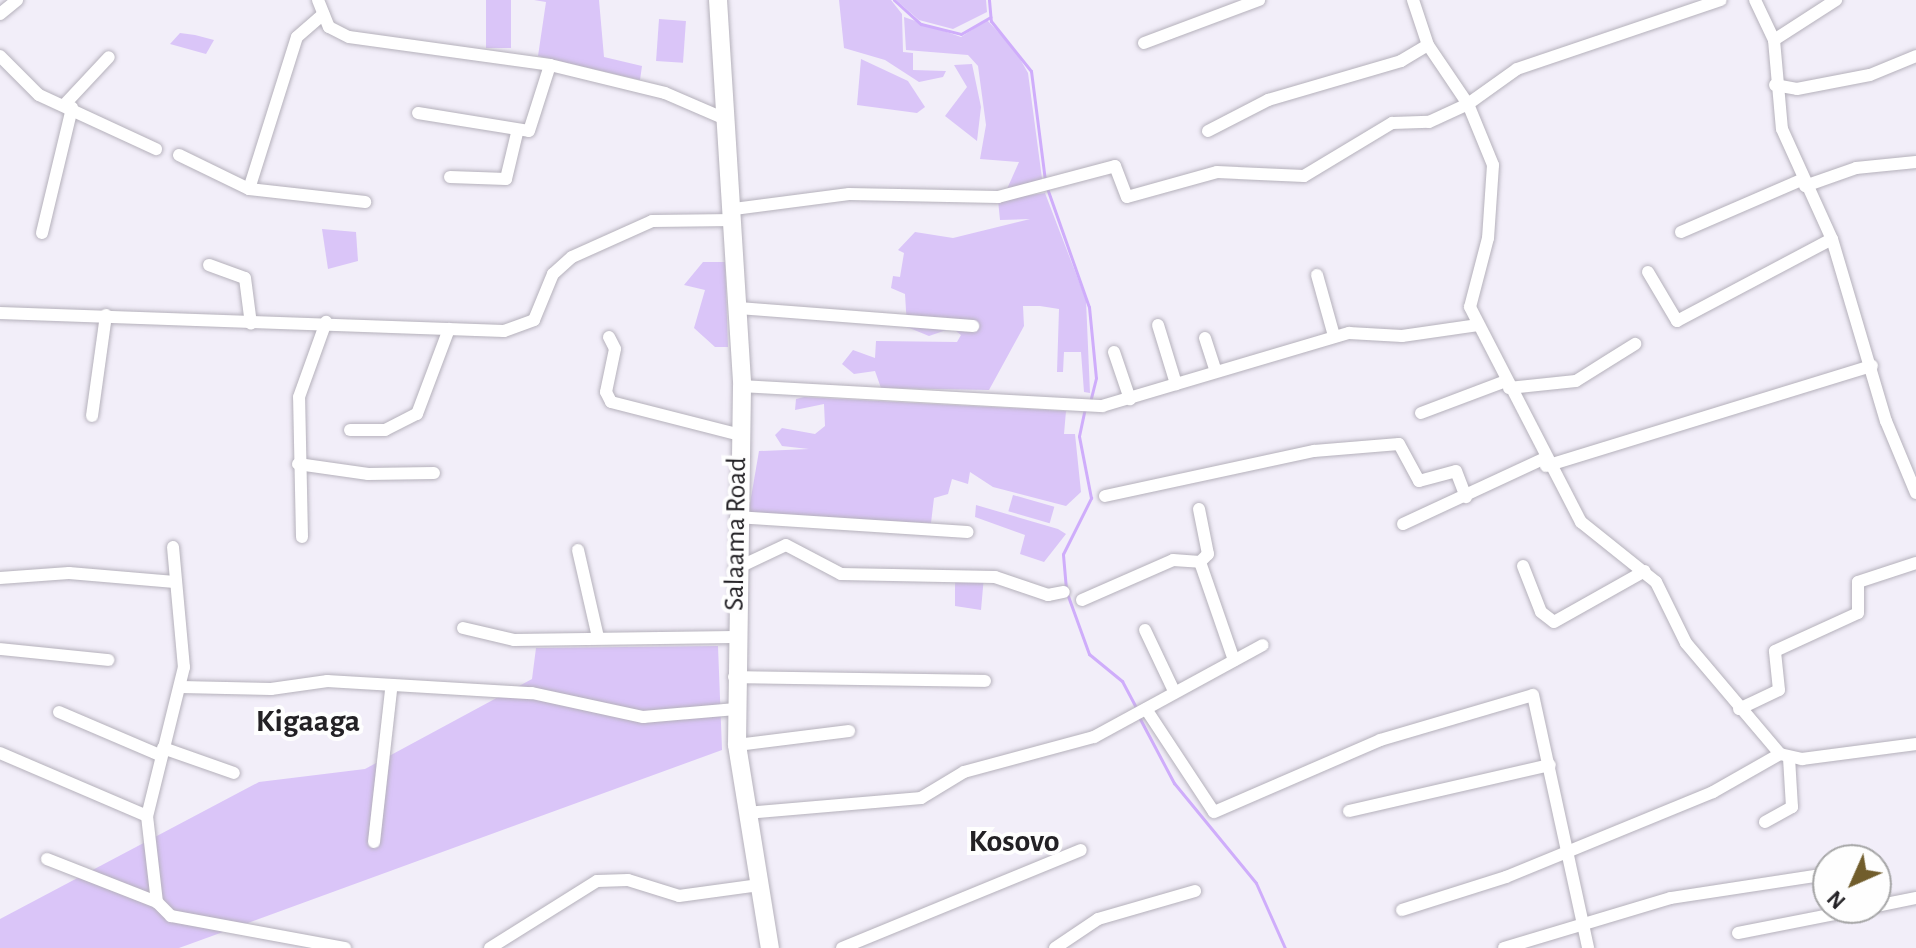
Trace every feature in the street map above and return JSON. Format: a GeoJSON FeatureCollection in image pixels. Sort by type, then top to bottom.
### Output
{"type":"FeatureCollection","features":[{"type":"Feature","properties":{"kind":"main road","name":"Salaama Road"},"geometry":{"type":"LineString","coordinates":[[718,0],[734,214],[742,386],[737,434],[734,637],[737,745],[770,948]]}},
{"type":"Feature","properties":{"kind":"street"},"geometry":{"type":"LineString","coordinates":[[0,14],[17,0]]}},
{"type":"Feature","properties":{"kind":"street"},"geometry":{"type":"LineString","coordinates":[[318,0],[323,14],[349,37],[550,65],[665,93],[725,119]]}},
{"type":"Feature","properties":{"kind":"street"},"geometry":{"type":"LineString","coordinates":[[1144,43],[1259,0]]}},
{"type":"Feature","properties":{"kind":"street"},"geometry":{"type":"LineString","coordinates":[[1413,0],[1428,45],[1468,104],[1496,182],[1470,297],[1478,325],[1545,462],[1581,522],[1645,571],[1686,643],[1739,709],[1784,756],[1792,807],[1765,822]]}},
{"type":"Feature","properties":{"kind":"street"},"geometry":{"type":"LineString","coordinates":[[0,313],[106,315],[251,324],[326,322],[449,329],[529,325],[561,264],[652,221],[734,214],[849,194],[985,197],[1055,187],[1115,166],[1127,197],[1217,172],[1304,176],[1386,126],[1429,122],[1468,104],[1517,69],[1721,0]]}},
{"type":"Feature","properties":{"kind":"street"},"geometry":{"type":"LineString","coordinates":[[1755,0],[1774,40],[1775,85],[1803,183],[1832,239],[1916,493]]}},
{"type":"Feature","properties":{"kind":"street"},"geometry":{"type":"LineString","coordinates":[[1774,40],[1836,0]]}},
{"type":"Feature","properties":{"kind":"street"},"geometry":{"type":"LineString","coordinates":[[249,189],[297,37],[323,14]]}},
{"type":"Feature","properties":{"kind":"street"},"geometry":{"type":"LineString","coordinates":[[1208,131],[1257,105],[1401,61],[1428,45]]}},
{"type":"Feature","properties":{"kind":"street"},"geometry":{"type":"LineString","coordinates":[[0,56],[39,95],[156,149]]}},
{"type":"Feature","properties":{"kind":"street"},"geometry":{"type":"LineString","coordinates":[[1775,85],[1797,89],[1870,75],[1916,56]]}},
{"type":"Feature","properties":{"kind":"street"},"geometry":{"type":"LineString","coordinates":[[42,233],[68,106],[109,57]]}},
{"type":"Feature","properties":{"kind":"street"},"geometry":{"type":"LineString","coordinates":[[418,113],[517,133],[535,124],[550,65]]}},
{"type":"Feature","properties":{"kind":"street"},"geometry":{"type":"LineString","coordinates":[[450,177],[506,179],[517,133]]}},
{"type":"Feature","properties":{"kind":"street"},"geometry":{"type":"LineString","coordinates":[[179,155],[249,189],[365,202]]}},
{"type":"Feature","properties":{"kind":"street"},"geometry":{"type":"LineString","coordinates":[[1681,232],[1803,183],[1856,168],[1916,162]]}},
{"type":"Feature","properties":{"kind":"street"},"geometry":{"type":"LineString","coordinates":[[1648,272],[1677,321],[1832,239]]}},
{"type":"Feature","properties":{"kind":"street"},"geometry":{"type":"LineString","coordinates":[[209,265],[245,278],[251,324]]}},
{"type":"Feature","properties":{"kind":"street"},"geometry":{"type":"LineString","coordinates":[[1317,275],[1334,336]]}},
{"type":"Feature","properties":{"kind":"street"},"geometry":{"type":"LineString","coordinates":[[738,308],[973,326]]}},
{"type":"Feature","properties":{"kind":"street"},"geometry":{"type":"LineString","coordinates":[[92,416],[106,315]]}},
{"type":"Feature","properties":{"kind":"street"},"geometry":{"type":"LineString","coordinates":[[302,537],[298,464],[302,383],[326,322]]}},
{"type":"Feature","properties":{"kind":"street"},"geometry":{"type":"LineString","coordinates":[[1158,325],[1176,384]]}},
{"type":"Feature","properties":{"kind":"street"},"geometry":{"type":"LineString","coordinates":[[742,386],[1102,406],[1334,336],[1478,325]]}},
{"type":"Feature","properties":{"kind":"street"},"geometry":{"type":"LineString","coordinates":[[350,430],[385,430],[417,414],[449,329]]}},
{"type":"Feature","properties":{"kind":"street"},"geometry":{"type":"LineString","coordinates":[[609,337],[615,349],[606,392],[611,402],[737,434]]}},
{"type":"Feature","properties":{"kind":"street"},"geometry":{"type":"LineString","coordinates":[[1205,338],[1216,371]]}},
{"type":"Feature","properties":{"kind":"street"},"geometry":{"type":"LineString","coordinates":[[1421,413],[1507,384],[1576,381],[1635,344]]}},
{"type":"Feature","properties":{"kind":"street"},"geometry":{"type":"LineString","coordinates":[[1114,352],[1130,399]]}},
{"type":"Feature","properties":{"kind":"street"},"geometry":{"type":"LineString","coordinates":[[1403,524],[1545,462],[1872,366]]}},
{"type":"Feature","properties":{"kind":"street"},"geometry":{"type":"LineString","coordinates":[[1105,496],[1314,451],[1399,444],[1419,481],[1456,471],[1466,497]]}},
{"type":"Feature","properties":{"kind":"street"},"geometry":{"type":"LineString","coordinates":[[298,464],[434,473]]}},
{"type":"Feature","properties":{"kind":"street"},"geometry":{"type":"LineString","coordinates":[[1082,600],[1173,560],[1200,562],[1208,554],[1199,509]]}},
{"type":"Feature","properties":{"kind":"street"},"geometry":{"type":"LineString","coordinates":[[736,517],[968,532]]}},
{"type":"Feature","properties":{"kind":"street"},"geometry":{"type":"LineString","coordinates":[[735,569],[786,545],[841,574],[995,577],[1048,595],[1064,592]]}},
{"type":"Feature","properties":{"kind":"street"},"geometry":{"type":"LineString","coordinates":[[157,902],[147,816],[181,687],[173,547]]}},
{"type":"Feature","properties":{"kind":"street"},"geometry":{"type":"LineString","coordinates":[[578,550],[598,637]]}},
{"type":"Feature","properties":{"kind":"street"},"geometry":{"type":"LineString","coordinates":[[1200,562],[1234,660]]}},
{"type":"Feature","properties":{"kind":"street"},"geometry":{"type":"LineString","coordinates":[[1739,709],[1779,690],[1775,651],[1857,615],[1858,582],[1916,563]]}},
{"type":"Feature","properties":{"kind":"street"},"geometry":{"type":"LineString","coordinates":[[1523,566],[1541,612],[1554,622],[1645,571]]}},
{"type":"Feature","properties":{"kind":"street"},"geometry":{"type":"LineString","coordinates":[[0,578],[69,573],[175,582]]}},
{"type":"Feature","properties":{"kind":"street"},"geometry":{"type":"LineString","coordinates":[[463,628],[514,640],[734,637]]}},
{"type":"Feature","properties":{"kind":"street"},"geometry":{"type":"LineString","coordinates":[[1145,630],[1173,689]]}},
{"type":"Feature","properties":{"kind":"street"},"geometry":{"type":"LineString","coordinates":[[746,813],[921,798],[964,772],[1044,755],[1128,718],[1173,689],[1263,645]]}},
{"type":"Feature","properties":{"kind":"street"},"geometry":{"type":"LineString","coordinates":[[0,649],[108,660]]}},
{"type":"Feature","properties":{"kind":"street"},"geometry":{"type":"LineString","coordinates":[[734,677],[985,681]]}},
{"type":"Feature","properties":{"kind":"street"},"geometry":{"type":"LineString","coordinates":[[181,687],[271,689],[320,680],[391,690],[532,693],[643,717],[736,709]]}},
{"type":"Feature","properties":{"kind":"street"},"geometry":{"type":"LineString","coordinates":[[374,842],[391,690]]}},
{"type":"Feature","properties":{"kind":"street"},"geometry":{"type":"LineString","coordinates":[[1144,710],[1214,812],[1380,740],[1530,695],[1550,765],[1565,851],[1588,948]]}},
{"type":"Feature","properties":{"kind":"street"},"geometry":{"type":"LineString","coordinates":[[59,712],[162,752],[234,773]]}},
{"type":"Feature","properties":{"kind":"street"},"geometry":{"type":"LineString","coordinates":[[737,745],[849,731]]}},
{"type":"Feature","properties":{"kind":"street"},"geometry":{"type":"LineString","coordinates":[[1402,910],[1565,851],[1713,792],[1784,756],[1916,744]]}},
{"type":"Feature","properties":{"kind":"street"},"geometry":{"type":"LineString","coordinates":[[0,753],[147,816]]}},
{"type":"Feature","properties":{"kind":"street"},"geometry":{"type":"LineString","coordinates":[[1349,811],[1550,765]]}},
{"type":"Feature","properties":{"kind":"street"},"geometry":{"type":"LineString","coordinates":[[842,948],[1081,850]]}},
{"type":"Feature","properties":{"kind":"street"},"geometry":{"type":"LineString","coordinates":[[47,859],[157,902],[171,916],[345,948]]}},
{"type":"Feature","properties":{"kind":"street"},"geometry":{"type":"LineString","coordinates":[[1504,948],[1583,930],[1671,898],[1812,876]]}},
{"type":"Feature","properties":{"kind":"street"},"geometry":{"type":"LineString","coordinates":[[490,948],[597,881],[628,880],[679,896],[759,885]]}},
{"type":"Feature","properties":{"kind":"street"},"geometry":{"type":"LineString","coordinates":[[1055,948],[1098,919],[1195,891]]}},
{"type":"Feature","properties":{"kind":"street"},"geometry":{"type":"LineString","coordinates":[[1892,903],[1916,898]]}},
{"type":"Feature","properties":{"kind":"street"},"geometry":{"type":"LineString","coordinates":[[1738,933],[1812,918]]}},
{"type":"Feature","properties":{"kind":"shaded area"},"geometry":{"type":"Polygon","coordinates":[[[486,0],[511,0],[511,48],[486,48],[486,0]]]}},
{"type":"Feature","properties":{"kind":"shaded area"},"geometry":{"type":"Polygon","coordinates":[[[534,0],[599,0],[604,57],[642,66],[640,80],[538,56],[546,2],[534,0]]]}},
{"type":"Feature","properties":{"kind":"shaded area"},"geometry":{"type":"Polygon","coordinates":[[[839,0],[891,0],[902,14],[903,52],[913,53],[913,70],[946,71],[943,77],[919,82],[885,60],[844,48],[839,0]]]}},
{"type":"Feature","properties":{"kind":"shaded area"},"geometry":{"type":"Polygon","coordinates":[[[896,0],[986,0],[987,12],[953,29],[919,20],[896,0]]]}},
{"type":"Feature","properties":{"kind":"shaded area"},"geometry":{"type":"Polygon","coordinates":[[[904,17],[961,37],[987,20],[1015,50],[1028,73],[1043,186],[1007,189],[1019,162],[980,159],[986,125],[978,66],[968,55],[906,50],[904,17]]]}},
{"type":"Feature","properties":{"kind":"shaded area"},"geometry":{"type":"Polygon","coordinates":[[[659,19],[686,21],[683,63],[656,61],[659,19]]]}},
{"type":"Feature","properties":{"kind":"shaded area"},"geometry":{"type":"Polygon","coordinates":[[[180,33],[214,40],[206,54],[170,44],[180,33]]]}},
{"type":"Feature","properties":{"kind":"shaded area"},"geometry":{"type":"Polygon","coordinates":[[[861,59],[908,81],[925,107],[917,113],[857,105],[861,59]]]}},
{"type":"Feature","properties":{"kind":"shaded area"},"geometry":{"type":"Polygon","coordinates":[[[972,64],[981,107],[977,141],[945,116],[967,87],[954,65],[972,64]]]}},
{"type":"Feature","properties":{"kind":"shaded area"},"geometry":{"type":"Polygon","coordinates":[[[1045,193],[1086,300],[1090,393],[1084,392],[1081,352],[1064,352],[1063,372],[1057,372],[1059,309],[1040,306],[1023,306],[1024,326],[989,390],[881,388],[875,371],[854,374],[842,364],[853,350],[875,358],[876,341],[957,342],[961,335],[952,328],[929,336],[907,327],[905,294],[891,288],[893,276],[900,277],[904,253],[898,250],[915,232],[953,238],[1030,219],[1000,220],[998,200],[1045,193]]]}},
{"type":"Feature","properties":{"kind":"shaded area"},"geometry":{"type":"Polygon","coordinates":[[[322,229],[356,232],[358,261],[328,269],[322,229]]]}},
{"type":"Feature","properties":{"kind":"shaded area"},"geometry":{"type":"Polygon","coordinates":[[[703,262],[725,262],[728,347],[715,347],[694,328],[705,290],[684,285],[703,262]]]}},
{"type":"Feature","properties":{"kind":"shaded area"},"geometry":{"type":"Polygon","coordinates":[[[796,399],[1066,411],[1064,434],[1075,434],[1081,492],[1066,506],[993,487],[970,472],[968,484],[952,479],[948,494],[934,498],[931,523],[748,515],[759,451],[809,449],[782,446],[775,435],[782,428],[815,434],[825,426],[824,404],[795,410],[796,399]]]}},
{"type":"Feature","properties":{"kind":"shaded area"},"geometry":{"type":"Polygon","coordinates":[[[1013,495],[1054,507],[1050,523],[1008,511],[1013,495]]]}},
{"type":"Feature","properties":{"kind":"shaded area"},"geometry":{"type":"Polygon","coordinates":[[[976,505],[1066,534],[1044,562],[1020,554],[1025,535],[975,517],[976,505]]]}},
{"type":"Feature","properties":{"kind":"shaded area"},"geometry":{"type":"Polygon","coordinates":[[[984,576],[981,610],[955,606],[955,579],[984,576]]]}},
{"type":"Feature","properties":{"kind":"shaded area"},"geometry":{"type":"Polygon","coordinates":[[[718,646],[722,750],[179,948],[0,948],[0,919],[259,782],[365,769],[532,679],[536,648],[718,646]]]}},
{"type":"Feature","properties":{"kind":"waterway"},"geometry":{"type":"LineString","coordinates":[[894,0],[921,24],[961,34],[990,17]]}},
{"type":"Feature","properties":{"kind":"waterway"},"geometry":{"type":"LineString","coordinates":[[989,0],[991,21],[1031,71],[1045,181]]}},
{"type":"Feature","properties":{"kind":"waterway"},"geometry":{"type":"LineString","coordinates":[[1047,188],[1089,307],[1096,378],[1090,402]]}},
{"type":"Feature","properties":{"kind":"waterway"},"geometry":{"type":"LineString","coordinates":[[1066,589],[1063,554],[1091,498],[1079,436],[1085,408]]}},
{"type":"Feature","properties":{"kind":"waterway"},"geometry":{"type":"LineString","coordinates":[[1068,596],[1089,654],[1122,681],[1137,709]]}},
{"type":"Feature","properties":{"kind":"waterway"},"geometry":{"type":"LineString","coordinates":[[1139,717],[1174,783],[1256,883],[1285,948]]}},
{"type":"Feature","properties":{"kind":"district","name":"Kigaaga"},"geometry":{"type":"Point","coordinates":[308,721]}},
{"type":"Feature","properties":{"kind":"district","name":"Kosovo"},"geometry":{"type":"Point","coordinates":[1014,841]}}]}
